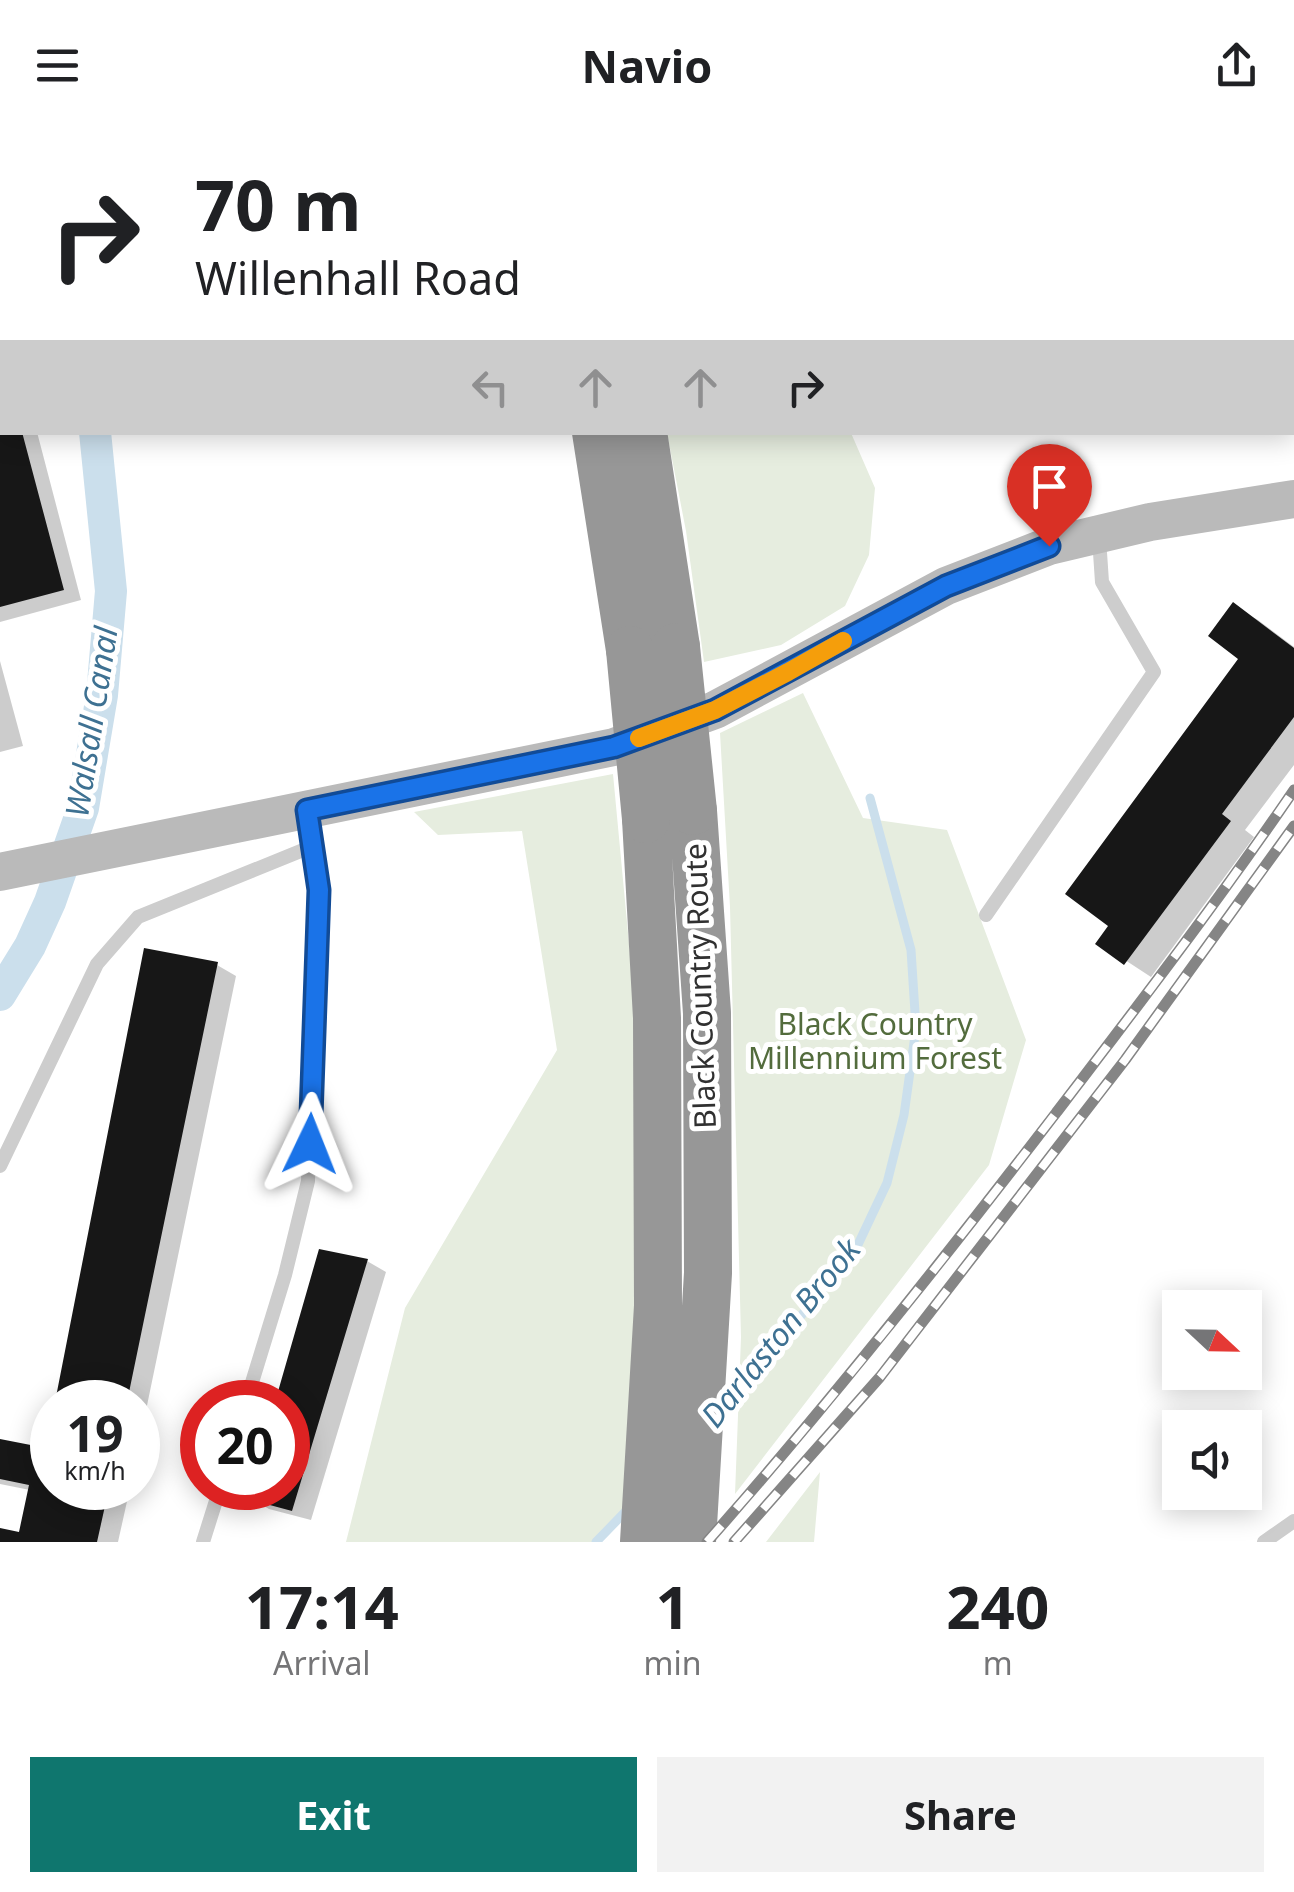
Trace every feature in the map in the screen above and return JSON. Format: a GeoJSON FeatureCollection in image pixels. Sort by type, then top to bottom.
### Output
{"type":"FeatureCollection","features":[{"type":"Feature","properties":{"kind":"highway","name":"Black Country Route"},"geometry":{"type":"LineString","coordinates":[[597,435],[693,811],[707,1014],[708,1273],[692,1542]]}},
{"type":"Feature","properties":{"kind":"highway","name":"Black Country Route"},"geometry":{"type":"LineString","coordinates":[[643,435],[653,649],[646,819],[657,1018],[658,1306],[644,1542]]}},
{"type":"Feature","properties":{"kind":"street"},"geometry":{"type":"LineString","coordinates":[[10,870],[137,845],[310,828],[614,747],[715,710],[946,586],[1049,546],[1150,522],[1294,499]]}},
{"type":"Feature","properties":{"kind":"lane"},"geometry":{"type":"LineString","coordinates":[[986,915],[1154,672],[1102,582],[1098,533]]}},
{"type":"Feature","properties":{"kind":"lane"},"geometry":{"type":"LineString","coordinates":[[0,1166],[98,964],[138,917],[310,828],[319,890],[308,1181],[253,1380]]}},
{"type":"Feature","properties":{"kind":"lane"},"geometry":{"type":"LineString","coordinates":[[203,1542],[213,1510]]}},
{"type":"Feature","properties":{"kind":"lane"},"geometry":{"type":"LineString","coordinates":[[1264,1542],[1294,1521]]}},
{"type":"Feature","properties":{"kind":"green space"},"geometry":{"type":"Polygon","coordinates":[[[667,435],[852,435],[875,488],[869,555],[845,606],[781,645],[704,662],[686,531],[667,435]]]}},
{"type":"Feature","properties":{"kind":"green space","name":"Black Country Millennium Forest"},"geometry":{"type":"Polygon","coordinates":[[[803,693],[863,818],[947,830],[1026,1040],[989,1165],[735,1494],[741,1337],[730,907],[720,733],[803,693]]]}},
{"type":"Feature","properties":{"kind":"green space"},"geometry":{"type":"Polygon","coordinates":[[[613,774],[635,1007],[639,1250],[627,1509],[596,1542],[346,1542],[405,1308],[557,1050],[522,831],[438,835],[414,812],[613,774]]]}},
{"type":"Feature","properties":{"kind":"green space"},"geometry":{"type":"Polygon","coordinates":[[[820,1472],[814,1542],[766,1542],[820,1472]]]}},
{"type":"Feature","properties":{"kind":"building"},"geometry":{"type":"Polygon","coordinates":[[[0,435],[23,435],[64,590],[0,607],[0,435]]]}},
{"type":"Feature","properties":{"kind":"building"},"geometry":{"type":"Polygon","coordinates":[[[1233,602],[1294,648],[1294,717],[1222,814],[1231,821],[1124,965],[1095,944],[1108,926],[1065,894],[1238,659],[1208,636],[1233,602]]]}},
{"type":"Feature","properties":{"kind":"building"},"geometry":{"type":"Polygon","coordinates":[[[144,948],[218,962],[132,1380],[59,1380],[144,948]]]}},
{"type":"Feature","properties":{"kind":"building"},"geometry":{"type":"Polygon","coordinates":[[[319,1249],[368,1259],[310,1451],[310,1380],[281,1380],[319,1249]]]}},
{"type":"Feature","properties":{"kind":"building"},"geometry":{"type":"Polygon","coordinates":[[[0,1439],[30,1445],[30,1510],[104,1510],[97,1542],[0,1542],[0,1528],[19,1532],[29,1485],[0,1479],[0,1439]]]}},
{"type":"Feature","properties":{"kind":"waterway","name":"Walsall Canal"},"geometry":{"type":"LineString","coordinates":[[0,995],[30,946],[50,902],[83,808],[102,695],[111,591],[95,435]]}},
{"type":"Feature","properties":{"kind":"waterway","name":"Darlaston Brook"},"geometry":{"type":"LineString","coordinates":[[718,1414],[854,1253],[887,1183],[904,1115],[916,1028],[911,950],[870,798]]}},
{"type":"Feature","properties":{"kind":"waterway","name":"Darlaston Brook"},"geometry":{"type":"LineString","coordinates":[[596,1542],[628,1509]]}},
{"type":"Feature","properties":{"kind":"railway"},"geometry":{"type":"LineString","coordinates":[[707,1542],[842,1384],[971,1222],[1177,953],[1294,790]]}},
{"type":"Feature","properties":{"kind":"railway"},"geometry":{"type":"LineString","coordinates":[[734,1542],[880,1377],[1125,1060],[1294,826]]}},
{"type":"Feature","properties":{"kind":"slow traffic"},"geometry":{"type":"LineString","coordinates":[[639,738],[715,710],[843,641]]}},
{"type":"Feature","properties":{"kind":"route"},"geometry":{"type":"LineString","coordinates":[[310,1144],[319,890],[307,810],[614,747],[715,710],[946,586],[1049,546]]}}]}
